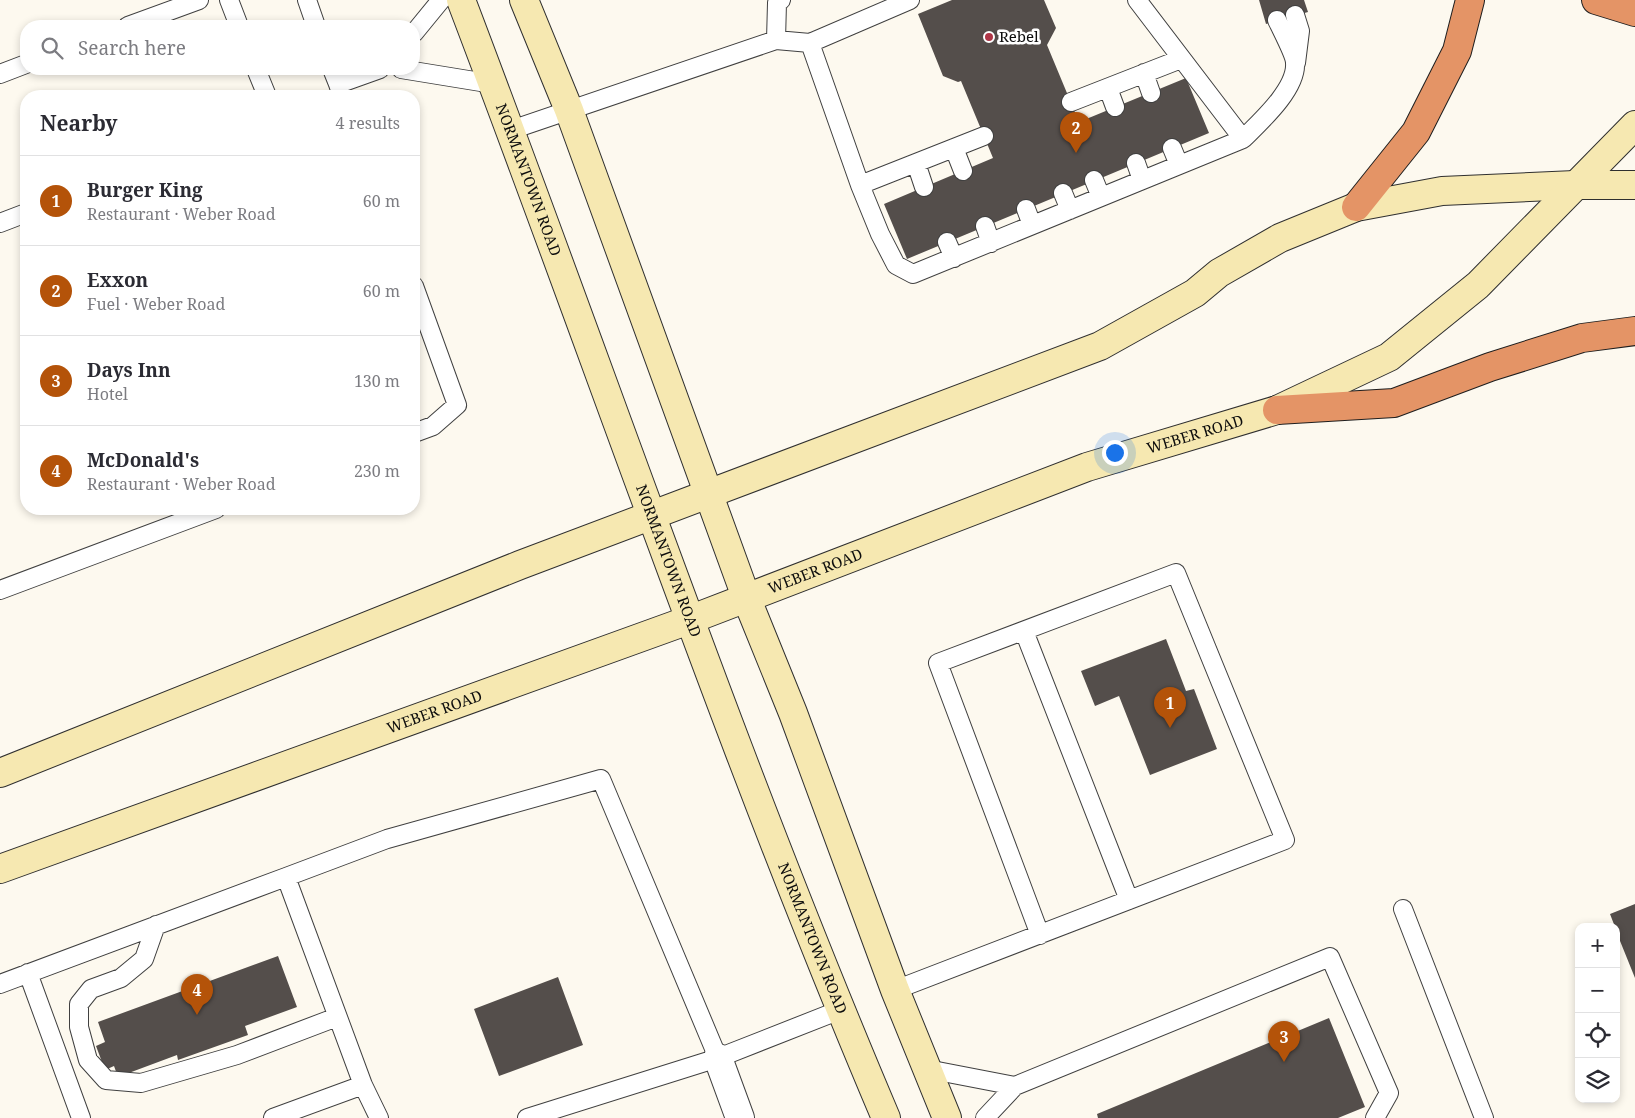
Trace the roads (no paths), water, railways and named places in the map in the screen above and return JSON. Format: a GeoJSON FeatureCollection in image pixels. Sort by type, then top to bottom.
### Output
{"type":"FeatureCollection","features":[{"type":"Feature","properties":{"kind":"highway"},"geometry":{"type":"LineString","coordinates":[[1356,207],[1416,132],[1458,50],[1470,0]]}},
{"type":"Feature","properties":{"kind":"highway"},"geometry":{"type":"LineString","coordinates":[[1596,0],[1635,12]]}},
{"type":"Feature","properties":{"kind":"highway"},"geometry":{"type":"LineString","coordinates":[[1277,410],[1394,403],[1490,366],[1582,338],[1635,331]]}},
{"type":"Feature","properties":{"kind":"main road","name":"NORMANTOWN ROAD"},"geometry":{"type":"LineString","coordinates":[[461,0],[511,130],[689,620],[840,1010],[886,1118]]}},
{"type":"Feature","properties":{"kind":"main road"},"geometry":{"type":"LineString","coordinates":[[524,0],[569,110],[746,597],[796,722],[895,990],[947,1118]]}},
{"type":"Feature","properties":{"kind":"main road","name":"WEBER ROAD"},"geometry":{"type":"LineString","coordinates":[[0,869],[689,620],[1087,467],[1277,410],[1389,356],[1478,285],[1635,125]]}},
{"type":"Feature","properties":{"kind":"main road"},"geometry":{"type":"LineString","coordinates":[[0,772],[520,565],[1100,346],[1195,293],[1219,273],[1280,238],[1356,207],[1442,191],[1575,185],[1635,185]]}},
{"type":"Feature","properties":{"kind":"street"},"geometry":{"type":"LineString","coordinates":[[718,1058],[740,1118]]}},
{"type":"Feature","properties":{"kind":"lane"},"geometry":{"type":"LineString","coordinates":[[144,20],[199,0]]}},
{"type":"Feature","properties":{"kind":"lane"},"geometry":{"type":"LineString","coordinates":[[229,0],[237,20]]}},
{"type":"Feature","properties":{"kind":"lane"},"geometry":{"type":"LineString","coordinates":[[307,0],[314,20]]}},
{"type":"Feature","properties":{"kind":"lane"},"geometry":{"type":"LineString","coordinates":[[420,26],[441,0]]}},
{"type":"Feature","properties":{"kind":"lane"},"geometry":{"type":"LineString","coordinates":[[776,40],[777,3],[781,0]]}},
{"type":"Feature","properties":{"kind":"lane"},"geometry":{"type":"LineString","coordinates":[[511,130],[776,40],[810,43],[910,0]]}},
{"type":"Feature","properties":{"kind":"lane"},"geometry":{"type":"LineString","coordinates":[[1137,0],[1243,139]]}},
{"type":"Feature","properties":{"kind":"lane"},"geometry":{"type":"LineString","coordinates":[[810,43],[860,185],[880,234],[896,266],[913,274],[950,250],[991,243],[1243,139],[1266,116],[1290,86],[1296,63],[1300,31],[1295,15]]}},
{"type":"Feature","properties":{"kind":"lane"},"geometry":{"type":"LineString","coordinates":[[1277,20],[1296,63]]}},
{"type":"Feature","properties":{"kind":"lane"},"geometry":{"type":"LineString","coordinates":[[1071,102],[1181,59]]}},
{"type":"Feature","properties":{"kind":"lane"},"geometry":{"type":"LineString","coordinates":[[0,74],[20,66]]}},
{"type":"Feature","properties":{"kind":"lane"},"geometry":{"type":"LineString","coordinates":[[420,72],[493,84]]}},
{"type":"Feature","properties":{"kind":"lane"},"geometry":{"type":"LineString","coordinates":[[1144,73],[1151,92]]}},
{"type":"Feature","properties":{"kind":"lane"},"geometry":{"type":"LineString","coordinates":[[258,75],[264,90]]}},
{"type":"Feature","properties":{"kind":"lane"},"geometry":{"type":"LineString","coordinates":[[337,83],[362,75]]}},
{"type":"Feature","properties":{"kind":"lane"},"geometry":{"type":"LineString","coordinates":[[1108,88],[1115,107]]}},
{"type":"Feature","properties":{"kind":"lane"},"geometry":{"type":"LineString","coordinates":[[860,185],[984,136]]}},
{"type":"Feature","properties":{"kind":"lane"},"geometry":{"type":"LineString","coordinates":[[954,148],[963,171]]}},
{"type":"Feature","properties":{"kind":"lane"},"geometry":{"type":"LineString","coordinates":[[1172,148],[1179,165]]}},
{"type":"Feature","properties":{"kind":"lane"},"geometry":{"type":"LineString","coordinates":[[916,163],[924,187]]}},
{"type":"Feature","properties":{"kind":"lane"},"geometry":{"type":"LineString","coordinates":[[1136,163],[1142,180]]}},
{"type":"Feature","properties":{"kind":"lane"},"geometry":{"type":"LineString","coordinates":[[1094,180],[1101,198]]}},
{"type":"Feature","properties":{"kind":"lane"},"geometry":{"type":"LineString","coordinates":[[1063,193],[1070,210]]}},
{"type":"Feature","properties":{"kind":"lane"},"geometry":{"type":"LineString","coordinates":[[1026,209],[1032,225]]}},
{"type":"Feature","properties":{"kind":"lane"},"geometry":{"type":"LineString","coordinates":[[0,223],[20,215]]}},
{"type":"Feature","properties":{"kind":"lane"},"geometry":{"type":"LineString","coordinates":[[985,226],[991,243]]}},
{"type":"Feature","properties":{"kind":"lane"},"geometry":{"type":"LineString","coordinates":[[420,305],[457,405],[433,426],[420,431]]}},
{"type":"Feature","properties":{"kind":"lane"},"geometry":{"type":"LineString","coordinates":[[0,590],[185,515]]}},
{"type":"Feature","properties":{"kind":"lane"},"geometry":{"type":"LineString","coordinates":[[895,990],[1040,935],[1285,840],[1176,573],[938,663],[1040,935]]}},
{"type":"Feature","properties":{"kind":"lane"},"geometry":{"type":"LineString","coordinates":[[1024,630],[1129,900]]}},
{"type":"Feature","properties":{"kind":"lane"},"geometry":{"type":"LineString","coordinates":[[0,984],[386,839],[601,779],[718,1058]]}},
{"type":"Feature","properties":{"kind":"lane"},"geometry":{"type":"LineString","coordinates":[[286,877],[363,1085],[379,1118]]}},
{"type":"Feature","properties":{"kind":"lane"},"geometry":{"type":"LineString","coordinates":[[1403,909],[1484,1118]]}},
{"type":"Feature","properties":{"kind":"lane"},"geometry":{"type":"LineString","coordinates":[[156,925],[144,958],[121,978],[91,989],[79,1004],[79,1027],[88,1060],[106,1080],[141,1084],[237,1055],[338,1017]]}},
{"type":"Feature","properties":{"kind":"lane"},"geometry":{"type":"LineString","coordinates":[[985,1118],[1015,1086],[1330,957],[1389,1093],[1375,1118]]}},
{"type":"Feature","properties":{"kind":"lane"},"geometry":{"type":"LineString","coordinates":[[28,973],[81,1118]]}},
{"type":"Feature","properties":{"kind":"lane"},"geometry":{"type":"LineString","coordinates":[[527,1118],[718,1058],[840,1010]]}},
{"type":"Feature","properties":{"kind":"lane"},"geometry":{"type":"LineString","coordinates":[[927,1069],[1015,1086]]}},
{"type":"Feature","properties":{"kind":"lane"},"geometry":{"type":"LineString","coordinates":[[273,1118],[363,1085]]}},
{"type":"Feature","properties":{"kind":"place","name":"Rebel"},"geometry":{"type":"Point","coordinates":[989,37]}},
{"type":"Feature","properties":{"kind":"place","name":"Exxon"},"geometry":{"type":"Point","coordinates":[1076,153]}},
{"type":"Feature","properties":{"kind":"place","name":"Burger King"},"geometry":{"type":"Point","coordinates":[1170,728]}},
{"type":"Feature","properties":{"kind":"place","name":"McDonald's"},"geometry":{"type":"Point","coordinates":[197,1015]}},
{"type":"Feature","properties":{"kind":"place","name":"Days Inn"},"geometry":{"type":"Point","coordinates":[1284,1062]}}]}
